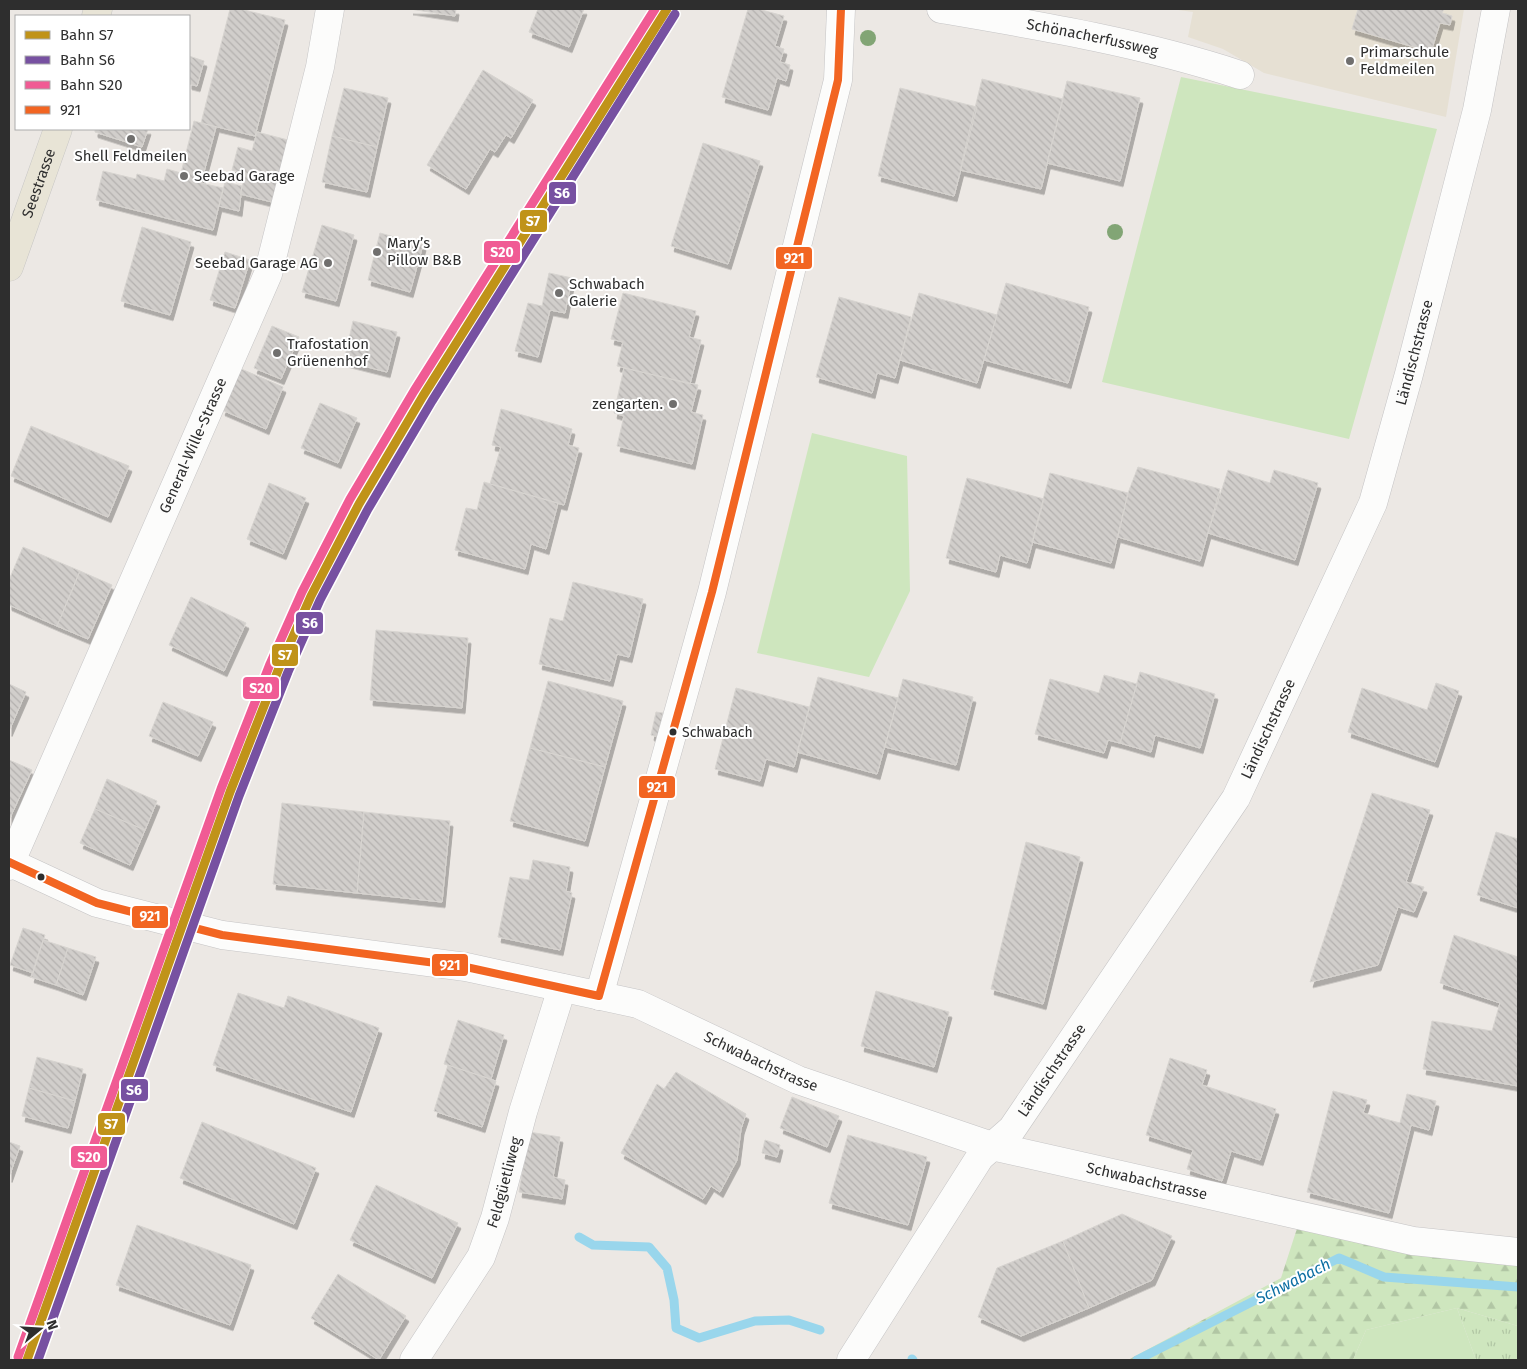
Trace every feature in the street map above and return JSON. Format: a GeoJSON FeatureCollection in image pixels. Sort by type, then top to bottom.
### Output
{"type":"FeatureCollection","features":[{"type":"Feature","properties":{"kind":"main road","name":"Seestrasse"},"geometry":{"type":"LineString","coordinates":[[9,267],[58,130]]}},
{"type":"Feature","properties":{"kind":"street","name":"General-Wille-Strasse"},"geometry":{"type":"LineString","coordinates":[[9,864],[268,274],[320,67],[330,9]]}},
{"type":"Feature","properties":{"kind":"street"},"geometry":{"type":"LineString","coordinates":[[599,996],[712,592],[827,125],[838,80],[842,9]]}},
{"type":"Feature","properties":{"kind":"street","name":"Schönacherfussweg"},"geometry":{"type":"LineString","coordinates":[[941,9],[1031,24],[1197,61],[1240,75]]}},
{"type":"Feature","properties":{"kind":"street","name":"Ländischstrasse"},"geometry":{"type":"LineString","coordinates":[[851,1360],[980,1158],[1012,1129],[1236,798],[1373,504],[1409,374],[1477,110],[1496,9]]}},
{"type":"Feature","properties":{"kind":"street","name":"Schwabachstrasse"},"geometry":{"type":"LineString","coordinates":[[9,864],[98,903],[222,935],[368,956],[466,967],[638,1004],[798,1080],[992,1146],[1413,1241],[1518,1252]]}},
{"type":"Feature","properties":{"kind":"street","name":"Feldgüetliweg"},"geometry":{"type":"LineString","coordinates":[[414,1360],[480,1257],[495,1218],[524,1112],[562,988]]}},
{"type":"Feature","properties":{"kind":"shaded area","name":"Primarschule Feldmeilen"},"geometry":{"type":"Polygon","coordinates":[[[1171,9],[1464,9],[1446,117],[1264,73],[1223,49],[1188,37],[1193,12],[1171,9]]]}},
{"type":"Feature","properties":{"kind":"green space"},"geometry":{"type":"Polygon","coordinates":[[[1181,77],[1437,129],[1349,439],[1102,382],[1181,77]]]}},
{"type":"Feature","properties":{"kind":"green space"},"geometry":{"type":"Polygon","coordinates":[[[812,433],[907,456],[910,591],[869,677],[757,653],[812,433]]]}},
{"type":"Feature","properties":{"kind":"green space"},"geometry":{"type":"Polygon","coordinates":[[[1301,1216],[1518,1252],[1518,1326],[1457,1308],[1366,1330],[1353,1360],[1128,1360],[1281,1278],[1301,1216]]]}},
{"type":"Feature","properties":{"kind":"green space"},"geometry":{"type":"Polygon","coordinates":[[[1457,1308],[1518,1326],[1518,1360],[1476,1360],[1457,1308]]]}},
{"type":"Feature","properties":{"kind":"green space"},"geometry":{"type":"Polygon","coordinates":[[[1457,1308],[1476,1360],[1353,1360],[1366,1330],[1457,1308]]]}},
{"type":"Feature","properties":{"kind":"building"},"geometry":{"type":"Polygon","coordinates":[[[230,9],[240,9],[285,20],[255,136],[201,123],[230,9]]]}},
{"type":"Feature","properties":{"kind":"building"},"geometry":{"type":"Polygon","coordinates":[[[410,9],[456,9],[455,16],[410,9]]]}},
{"type":"Feature","properties":{"kind":"building"},"geometry":{"type":"Polygon","coordinates":[[[538,9],[584,9],[569,47],[529,32],[538,9]]]}},
{"type":"Feature","properties":{"kind":"building"},"geometry":{"type":"Polygon","coordinates":[[[748,9],[758,9],[784,16],[775,46],[784,49],[780,62],[790,65],[786,81],[777,78],[768,110],[722,97],[748,9]]]}},
{"type":"Feature","properties":{"kind":"building"},"geometry":{"type":"Polygon","coordinates":[[[1358,9],[1444,9],[1442,13],[1452,16],[1450,25],[1440,23],[1431,52],[1352,29],[1358,9]]]}},
{"type":"Feature","properties":{"kind":"building"},"geometry":{"type":"Polygon","coordinates":[[[190,56],[204,61],[197,86],[190,84],[190,56]]]}},
{"type":"Feature","properties":{"kind":"building"},"geometry":{"type":"Polygon","coordinates":[[[483,70],[533,100],[511,138],[506,135],[495,152],[490,149],[466,189],[427,165],[483,70]]]}},
{"type":"Feature","properties":{"kind":"building"},"geometry":{"type":"Polygon","coordinates":[[[982,79],[1063,99],[1041,189],[960,170],[982,79]]]}},
{"type":"Feature","properties":{"kind":"building"},"geometry":{"type":"Polygon","coordinates":[[[1067,81],[1140,98],[1120,181],[1047,163],[1067,81]]]}},
{"type":"Feature","properties":{"kind":"building"},"geometry":{"type":"Polygon","coordinates":[[[344,88],[388,98],[377,147],[332,136],[344,88]]]}},
{"type":"Feature","properties":{"kind":"building"},"geometry":{"type":"Polygon","coordinates":[[[900,88],[977,107],[954,196],[878,176],[900,88]]]}},
{"type":"Feature","properties":{"kind":"building","name":"Seebad Garage"},"geometry":{"type":"Polygon","coordinates":[[[194,121],[216,127],[201,183],[223,188],[213,230],[96,200],[103,171],[136,179],[137,174],[164,181],[167,169],[181,173],[194,121]]]}},
{"type":"Feature","properties":{"kind":"building","name":"Shell Feldmeilen"},"geometry":{"type":"Polygon","coordinates":[[[95,130],[148,130],[142,147],[95,132],[95,130]]]}},
{"type":"Feature","properties":{"kind":"building"},"geometry":{"type":"Polygon","coordinates":[[[257,132],[288,140],[272,202],[240,194],[246,173],[232,170],[238,147],[252,151],[257,132]]]}},
{"type":"Feature","properties":{"kind":"building"},"geometry":{"type":"Polygon","coordinates":[[[332,136],[377,147],[367,192],[322,182],[332,136]]]}},
{"type":"Feature","properties":{"kind":"building"},"geometry":{"type":"Polygon","coordinates":[[[703,143],[760,161],[728,264],[671,246],[703,143]]]}},
{"type":"Feature","properties":{"kind":"building"},"geometry":{"type":"Polygon","coordinates":[[[225,182],[242,186],[239,211],[219,206],[225,182]]]}},
{"type":"Feature","properties":{"kind":"building","name":"Seebad Garage AG"},"geometry":{"type":"Polygon","coordinates":[[[322,225],[354,235],[336,301],[302,292],[322,225]]]}},
{"type":"Feature","properties":{"kind":"building"},"geometry":{"type":"Polygon","coordinates":[[[142,227],[191,242],[170,315],[121,301],[142,227]]]}},
{"type":"Feature","properties":{"kind":"building"},"geometry":{"type":"Polygon","coordinates":[[[380,233],[423,245],[410,292],[368,280],[380,233]]]}},
{"type":"Feature","properties":{"kind":"building"},"geometry":{"type":"Polygon","coordinates":[[[225,252],[250,260],[235,308],[210,300],[225,252]]]}},
{"type":"Feature","properties":{"kind":"building"},"geometry":{"type":"Polygon","coordinates":[[[549,273],[572,278],[565,313],[550,310],[538,357],[515,351],[528,303],[542,306],[549,273]]]}},
{"type":"Feature","properties":{"kind":"building"},"geometry":{"type":"Polygon","coordinates":[[[1006,283],[1089,307],[1068,383],[984,360],[1006,283]]]}},
{"type":"Feature","properties":{"kind":"building"},"geometry":{"type":"Polygon","coordinates":[[[623,293],[696,311],[689,337],[701,340],[690,384],[617,366],[623,342],[611,339],[623,293]]]}},
{"type":"Feature","properties":{"kind":"building"},"geometry":{"type":"Polygon","coordinates":[[[919,293],[997,315],[977,383],[900,360],[919,293]]]}},
{"type":"Feature","properties":{"kind":"building"},"geometry":{"type":"Polygon","coordinates":[[[839,297],[911,317],[895,378],[877,373],[872,393],[816,377],[839,297]]]}},
{"type":"Feature","properties":{"kind":"building"},"geometry":{"type":"Polygon","coordinates":[[[353,321],[397,332],[387,372],[344,361],[353,321]]]}},
{"type":"Feature","properties":{"kind":"building","name":"Trafostation Grüenenhof"},"geometry":{"type":"Polygon","coordinates":[[[272,326],[299,337],[281,379],[254,368],[272,326]]]}},
{"type":"Feature","properties":{"kind":"building"},"geometry":{"type":"Polygon","coordinates":[[[239,368],[283,387],[266,429],[222,410],[239,368]]]}},
{"type":"Feature","properties":{"kind":"building"},"geometry":{"type":"Polygon","coordinates":[[[624,368],[698,385],[691,412],[703,415],[692,464],[617,446],[624,416],[614,413],[624,368]]]}},
{"type":"Feature","properties":{"kind":"building"},"geometry":{"type":"Polygon","coordinates":[[[320,403],[357,418],[338,463],[301,448],[320,403]]]}},
{"type":"Feature","properties":{"kind":"building"},"geometry":{"type":"Polygon","coordinates":[[[501,409],[572,429],[568,445],[579,448],[564,505],[490,484],[501,447],[492,445],[501,409]]]}},
{"type":"Feature","properties":{"kind":"building"},"geometry":{"type":"Polygon","coordinates":[[[31,426],[129,466],[108,517],[11,476],[31,426]]]}},
{"type":"Feature","properties":{"kind":"building"},"geometry":{"type":"Polygon","coordinates":[[[1138,467],[1220,489],[1200,561],[1118,537],[1128,493],[1138,467]]]}},
{"type":"Feature","properties":{"kind":"building"},"geometry":{"type":"Polygon","coordinates":[[[1228,470],[1270,483],[1274,470],[1318,483],[1295,560],[1208,533],[1228,470]]]}},
{"type":"Feature","properties":{"kind":"building"},"geometry":{"type":"Polygon","coordinates":[[[1050,473],[1128,493],[1111,563],[1032,542],[1050,473]]]}},
{"type":"Feature","properties":{"kind":"building"},"geometry":{"type":"Polygon","coordinates":[[[967,478],[1044,499],[1027,563],[1000,555],[996,572],[946,558],[967,478]]]}},
{"type":"Feature","properties":{"kind":"building"},"geometry":{"type":"Polygon","coordinates":[[[484,482],[558,503],[546,549],[531,544],[525,569],[455,550],[466,508],[477,510],[484,482]]]}},
{"type":"Feature","properties":{"kind":"building"},"geometry":{"type":"Polygon","coordinates":[[[269,483],[306,498],[283,554],[247,539],[269,483]]]}},
{"type":"Feature","properties":{"kind":"building"},"geometry":{"type":"Polygon","coordinates":[[[23,547],[80,571],[57,626],[9,605],[9,580],[23,547]]]}},
{"type":"Feature","properties":{"kind":"building"},"geometry":{"type":"Polygon","coordinates":[[[80,571],[112,585],[88,639],[57,626],[80,571]]]}},
{"type":"Feature","properties":{"kind":"building"},"geometry":{"type":"Polygon","coordinates":[[[573,582],[643,599],[629,657],[617,654],[610,681],[539,664],[550,618],[563,621],[573,582]]]}},
{"type":"Feature","properties":{"kind":"building"},"geometry":{"type":"Polygon","coordinates":[[[191,597],[246,623],[224,671],[169,645],[191,597]]]}},
{"type":"Feature","properties":{"kind":"building"},"geometry":{"type":"Polygon","coordinates":[[[376,630],[468,638],[462,708],[370,700],[376,630]]]}},
{"type":"Feature","properties":{"kind":"building"},"geometry":{"type":"Polygon","coordinates":[[[1140,672],[1215,694],[1200,748],[1155,735],[1151,752],[1120,743],[1140,672]]]}},
{"type":"Feature","properties":{"kind":"building"},"geometry":{"type":"Polygon","coordinates":[[[1104,675],[1137,684],[1120,743],[1108,740],[1104,753],[1035,734],[1050,679],[1099,693],[1104,675]]]}},
{"type":"Feature","properties":{"kind":"building"},"geometry":{"type":"Polygon","coordinates":[[[818,677],[898,698],[877,774],[797,752],[818,677]]]}},
{"type":"Feature","properties":{"kind":"building"},"geometry":{"type":"Polygon","coordinates":[[[903,679],[973,697],[956,765],[885,747],[903,679]]]}},
{"type":"Feature","properties":{"kind":"building"},"geometry":{"type":"Polygon","coordinates":[[[548,681],[623,701],[605,767],[530,748],[548,681]]]}},
{"type":"Feature","properties":{"kind":"building"},"geometry":{"type":"Polygon","coordinates":[[[1436,683],[1459,691],[1435,762],[1348,732],[1362,688],[1427,710],[1436,683]]]}},
{"type":"Feature","properties":{"kind":"building"},"geometry":{"type":"Polygon","coordinates":[[[9,684],[26,692],[9,731],[9,684]]]}},
{"type":"Feature","properties":{"kind":"building"},"geometry":{"type":"Polygon","coordinates":[[[736,688],[809,707],[794,767],[766,759],[760,781],[715,769],[736,688]]]}},
{"type":"Feature","properties":{"kind":"building"},"geometry":{"type":"Polygon","coordinates":[[[163,702],[213,722],[198,756],[149,736],[163,702]]]}},
{"type":"Feature","properties":{"kind":"building"},"geometry":{"type":"Polygon","coordinates":[[[656,712],[663,713],[658,737],[651,735],[656,712]]]}},
{"type":"Feature","properties":{"kind":"building"},"geometry":{"type":"Polygon","coordinates":[[[530,748],[605,767],[585,841],[510,821],[530,748]]]}},
{"type":"Feature","properties":{"kind":"building"},"geometry":{"type":"Polygon","coordinates":[[[9,760],[32,770],[9,820],[9,760]]]}},
{"type":"Feature","properties":{"kind":"building"},"geometry":{"type":"Polygon","coordinates":[[[107,779],[157,801],[145,830],[95,809],[107,779]]]}},
{"type":"Feature","properties":{"kind":"building"},"geometry":{"type":"Polygon","coordinates":[[[1372,793],[1430,810],[1406,882],[1424,887],[1414,912],[1398,907],[1378,965],[1310,982],[1372,793]]]}},
{"type":"Feature","properties":{"kind":"building"},"geometry":{"type":"Polygon","coordinates":[[[282,803],[364,812],[357,893],[273,884],[282,803]]]}},
{"type":"Feature","properties":{"kind":"building"},"geometry":{"type":"Polygon","coordinates":[[[95,809],[145,830],[130,865],[80,843],[95,809]]]}},
{"type":"Feature","properties":{"kind":"building"},"geometry":{"type":"Polygon","coordinates":[[[364,812],[450,821],[442,902],[357,893],[364,812]]]}},
{"type":"Feature","properties":{"kind":"building"},"geometry":{"type":"Polygon","coordinates":[[[1496,832],[1518,839],[1518,908],[1477,895],[1496,832]]]}},
{"type":"Feature","properties":{"kind":"building"},"geometry":{"type":"Polygon","coordinates":[[[1026,842],[1080,857],[1043,1004],[991,989],[1026,842]]]}},
{"type":"Feature","properties":{"kind":"building"},"geometry":{"type":"Polygon","coordinates":[[[533,860],[570,867],[566,891],[572,893],[560,950],[498,937],[510,877],[529,880],[533,860]]]}},
{"type":"Feature","properties":{"kind":"building"},"geometry":{"type":"Polygon","coordinates":[[[23,928],[45,935],[33,973],[10,965],[23,928]]]}},
{"type":"Feature","properties":{"kind":"building"},"geometry":{"type":"Polygon","coordinates":[[[1454,935],[1518,957],[1518,1086],[1423,1069],[1432,1021],[1492,1031],[1500,1003],[1440,983],[1454,935]]]}},
{"type":"Feature","properties":{"kind":"building"},"geometry":{"type":"Polygon","coordinates":[[[43,940],[68,948],[56,985],[31,977],[43,940]]]}},
{"type":"Feature","properties":{"kind":"building"},"geometry":{"type":"Polygon","coordinates":[[[68,948],[96,957],[83,995],[56,985],[68,948]]]}},
{"type":"Feature","properties":{"kind":"building"},"geometry":{"type":"Polygon","coordinates":[[[876,991],[949,1012],[934,1067],[861,1046],[876,991]]]}},
{"type":"Feature","properties":{"kind":"building"},"geometry":{"type":"Polygon","coordinates":[[[238,993],[284,1008],[288,996],[379,1028],[351,1112],[213,1065],[238,993]]]}},
{"type":"Feature","properties":{"kind":"building"},"geometry":{"type":"Polygon","coordinates":[[[458,1020],[504,1035],[491,1079],[444,1064],[458,1020]]]}},
{"type":"Feature","properties":{"kind":"building"},"geometry":{"type":"Polygon","coordinates":[[[37,1057],[83,1069],[75,1101],[29,1088],[37,1057]]]}},
{"type":"Feature","properties":{"kind":"building"},"geometry":{"type":"Polygon","coordinates":[[[1170,1058],[1207,1070],[1202,1085],[1276,1109],[1260,1160],[1231,1151],[1222,1181],[1187,1169],[1193,1150],[1146,1135],[1170,1058]]]}},
{"type":"Feature","properties":{"kind":"building"},"geometry":{"type":"Polygon","coordinates":[[[448,1065],[496,1081],[482,1127],[434,1111],[448,1065]]]}},
{"type":"Feature","properties":{"kind":"building"},"geometry":{"type":"Polygon","coordinates":[[[676,1072],[746,1114],[741,1129],[737,1160],[720,1192],[711,1186],[703,1199],[621,1153],[657,1084],[664,1089],[676,1072]]]}},
{"type":"Feature","properties":{"kind":"building"},"geometry":{"type":"Polygon","coordinates":[[[29,1088],[75,1101],[68,1128],[22,1116],[29,1088]]]}},
{"type":"Feature","properties":{"kind":"building"},"geometry":{"type":"Polygon","coordinates":[[[1333,1091],[1367,1100],[1363,1113],[1400,1123],[1407,1094],[1436,1101],[1429,1130],[1411,1125],[1389,1213],[1307,1192],[1333,1091]]]}},
{"type":"Feature","properties":{"kind":"building"},"geometry":{"type":"Polygon","coordinates":[[[792,1097],[839,1116],[827,1147],[780,1128],[792,1097]]]}},
{"type":"Feature","properties":{"kind":"building"},"geometry":{"type":"Polygon","coordinates":[[[202,1122],[316,1168],[294,1224],[180,1178],[202,1122]]]}},
{"type":"Feature","properties":{"kind":"building"},"geometry":{"type":"Polygon","coordinates":[[[529,1132],[560,1137],[553,1177],[565,1180],[562,1199],[519,1192],[529,1132]]]}},
{"type":"Feature","properties":{"kind":"building"},"geometry":{"type":"Polygon","coordinates":[[[848,1135],[927,1157],[908,1225],[829,1203],[848,1135]]]}},
{"type":"Feature","properties":{"kind":"building"},"geometry":{"type":"Polygon","coordinates":[[[765,1140],[780,1145],[777,1157],[762,1153],[765,1140]]]}},
{"type":"Feature","properties":{"kind":"building"},"geometry":{"type":"Polygon","coordinates":[[[9,1142],[20,1146],[9,1177],[9,1142]]]}},
{"type":"Feature","properties":{"kind":"building"},"geometry":{"type":"Polygon","coordinates":[[[376,1185],[458,1223],[432,1278],[350,1240],[376,1185]]]}},
{"type":"Feature","properties":{"kind":"building"},"geometry":{"type":"Polygon","coordinates":[[[1122,1214],[1172,1236],[1152,1280],[1089,1308],[1063,1241],[1122,1214]]]}},
{"type":"Feature","properties":{"kind":"building"},"geometry":{"type":"Polygon","coordinates":[[[137,1225],[251,1265],[230,1325],[116,1285],[137,1225]]]}},
{"type":"Feature","properties":{"kind":"building"},"geometry":{"type":"Polygon","coordinates":[[[1063,1241],[1089,1308],[1021,1336],[978,1317],[997,1268],[1063,1241]]]}},
{"type":"Feature","properties":{"kind":"building"},"geometry":{"type":"Polygon","coordinates":[[[338,1274],[406,1316],[379,1360],[311,1318],[338,1274]]]}},
{"type":"Feature","properties":{"kind":"waterway","name":"Schwabach"},"geometry":{"type":"LineString","coordinates":[[579,1237],[593,1245],[649,1247],[667,1268],[674,1300],[676,1328],[699,1338],[755,1321],[789,1320],[820,1330]]}},
{"type":"Feature","properties":{"kind":"waterway","name":"Schwabach"},"geometry":{"type":"LineString","coordinates":[[1137,1360],[1339,1258],[1384,1277],[1518,1287]]}},
{"type":"Feature","properties":{"kind":"rail line","name":"S20"},"geometry":{"type":"LineString","coordinates":[[18,1357],[221,789],[270,664],[302,592],[350,499],[414,391],[655,9]]}},
{"type":"Feature","properties":{"kind":"rail line","name":"S7"},"geometry":{"type":"LineString","coordinates":[[27,1360],[230,792],[279,668],[311,596],[359,504],[423,396],[667,9]]}},
{"type":"Feature","properties":{"kind":"rail line","name":"S6"},"geometry":{"type":"LineString","coordinates":[[38,1360],[239,796],[288,672],[320,600],[368,509],[432,401],[675,14]]}},
{"type":"Feature","properties":{"kind":"transit line","name":"921"},"geometry":{"type":"LineString","coordinates":[[599,996],[712,592],[838,80],[841,9]]}},
{"type":"Feature","properties":{"kind":"transit line","name":"921"},"geometry":{"type":"LineString","coordinates":[[9,862],[97,903],[222,935],[466,967],[599,996]]}},
{"type":"Feature","properties":{"kind":"place","name":"Primarschule Feldmeilen"},"geometry":{"type":"Point","coordinates":[1350,61]}},
{"type":"Feature","properties":{"kind":"place","name":"Shell Feldmeilen"},"geometry":{"type":"Point","coordinates":[131,139]}},
{"type":"Feature","properties":{"kind":"place","name":"Seebad Garage"},"geometry":{"type":"Point","coordinates":[184,176]}},
{"type":"Feature","properties":{"kind":"place","name":"Mary’s Pillow B&B"},"geometry":{"type":"Point","coordinates":[377,252]}},
{"type":"Feature","properties":{"kind":"place","name":"Seebad Garage AG"},"geometry":{"type":"Point","coordinates":[328,263]}},
{"type":"Feature","properties":{"kind":"place","name":"Schwabach Galerie"},"geometry":{"type":"Point","coordinates":[559,293]}},
{"type":"Feature","properties":{"kind":"place","name":"Trafostation Grüenenhof"},"geometry":{"type":"Point","coordinates":[277,353]}},
{"type":"Feature","properties":{"kind":"place","name":"zengarten."},"geometry":{"type":"Point","coordinates":[673,404]}},
{"type":"Feature","properties":{"kind":"place","name":"Schwabach"},"geometry":{"type":"Point","coordinates":[673,732]}}]}
